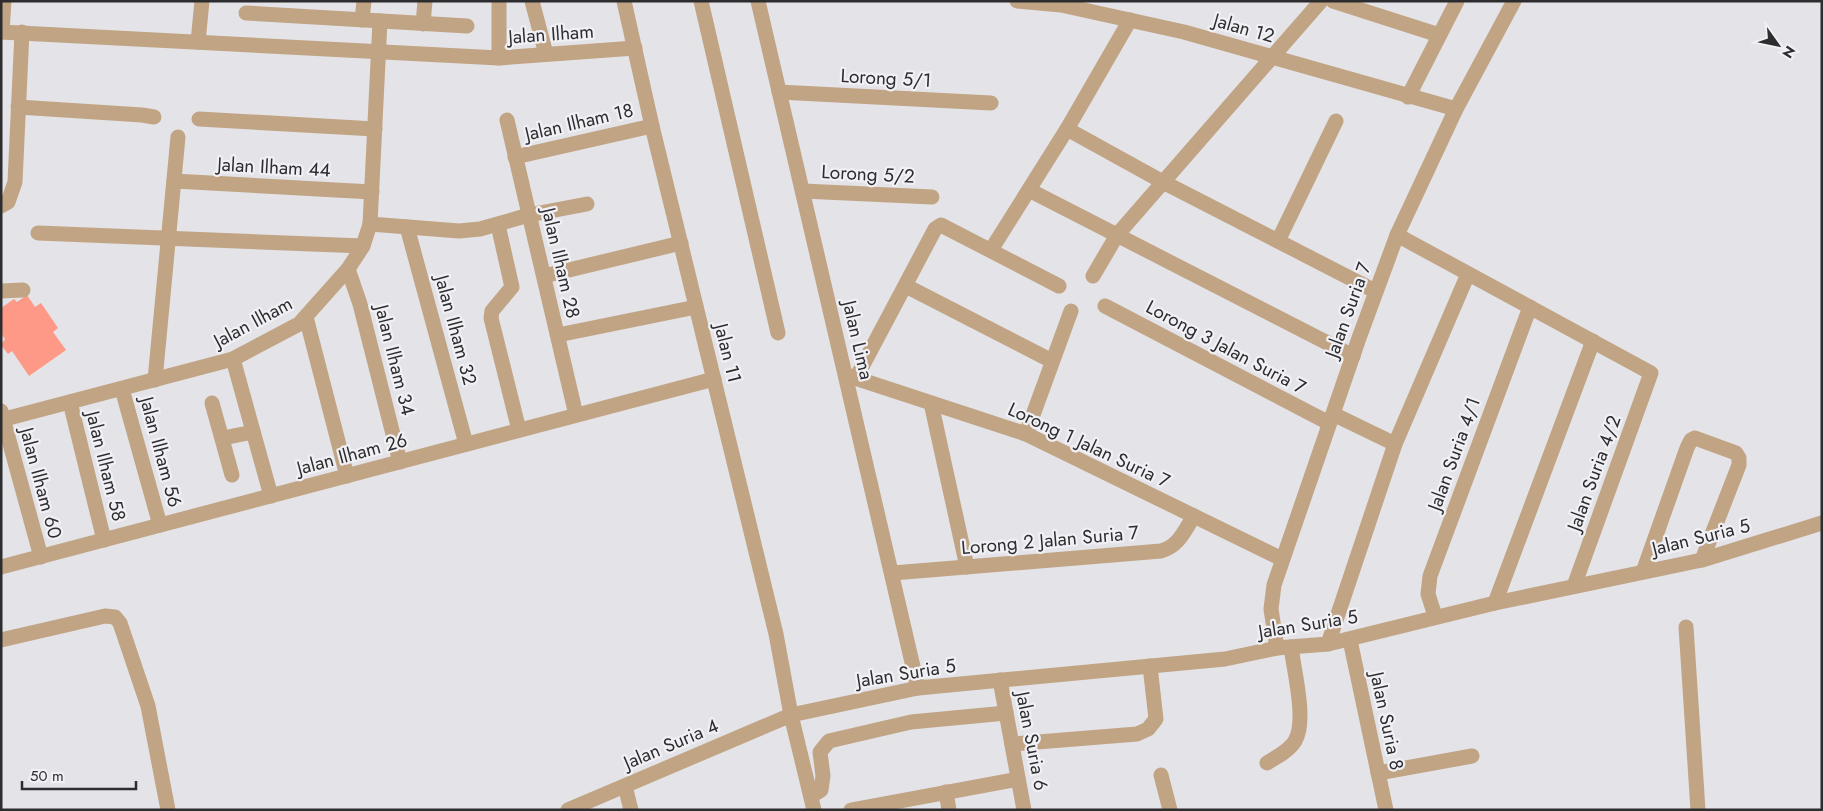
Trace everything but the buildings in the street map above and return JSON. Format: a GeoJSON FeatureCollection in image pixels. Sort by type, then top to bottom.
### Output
{"type":"FeatureCollection","features":[{"type":"Feature","properties":{"kind":"street"},"geometry":{"type":"LineString","coordinates":[[1,32],[4,1]]}},
{"type":"Feature","properties":{"kind":"street"},"geometry":{"type":"LineString","coordinates":[[198,42],[202,1]]}},
{"type":"Feature","properties":{"kind":"street"},"geometry":{"type":"LineString","coordinates":[[362,20],[364,1]]}},
{"type":"Feature","properties":{"kind":"street"},"geometry":{"type":"LineString","coordinates":[[423,24],[425,1]]}},
{"type":"Feature","properties":{"kind":"street"},"geometry":{"type":"LineString","coordinates":[[498,58],[499,1]]}},
{"type":"Feature","properties":{"kind":"street"},"geometry":{"type":"LineString","coordinates":[[532,1],[546,54]]}},
{"type":"Feature","properties":{"kind":"street","name":"Jalan 11"},"geometry":{"type":"LineString","coordinates":[[624,1],[652,126],[776,634],[791,715],[812,803]]}},
{"type":"Feature","properties":{"kind":"street"},"geometry":{"type":"LineString","coordinates":[[700,1],[778,333]]}},
{"type":"Feature","properties":{"kind":"street","name":"Jalan Lima"},"geometry":{"type":"LineString","coordinates":[[758,1],[803,191],[851,377],[918,688]]}},
{"type":"Feature","properties":{"kind":"street","name":"Jalan 12"},"geometry":{"type":"LineString","coordinates":[[1017,1],[1061,3],[1184,32],[1408,97],[1456,109]]}},
{"type":"Feature","properties":{"kind":"street"},"geometry":{"type":"LineString","coordinates":[[1093,276],[1117,235],[1321,1]]}},
{"type":"Feature","properties":{"kind":"street"},"geometry":{"type":"LineString","coordinates":[[1333,1],[1439,35]]}},
{"type":"Feature","properties":{"kind":"street"},"geometry":{"type":"LineString","coordinates":[[1408,97],[1457,1]]}},
{"type":"Feature","properties":{"kind":"street","name":"Jalan Suria 7"},"geometry":{"type":"LineString","coordinates":[[1267,763],[1290,747],[1299,732],[1299,715],[1284,648],[1271,609],[1274,585],[1282,559],[1375,290],[1397,235],[1456,109],[1514,1]]}},
{"type":"Feature","properties":{"kind":"street"},"geometry":{"type":"LineString","coordinates":[[246,13],[302,9],[362,20],[468,26]]}},
{"type":"Feature","properties":{"kind":"street"},"geometry":{"type":"LineString","coordinates":[[991,250],[1067,129],[1130,20]]}},
{"type":"Feature","properties":{"kind":"street"},"geometry":{"type":"LineString","coordinates":[[379,53],[380,21]]}},
{"type":"Feature","properties":{"kind":"street","name":"Jalan Ilham"},"geometry":{"type":"LineString","coordinates":[[1,32],[498,58],[635,48]]}},
{"type":"Feature","properties":{"kind":"street"},"geometry":{"type":"LineString","coordinates":[[1,206],[8,202],[15,182],[22,32]]}},
{"type":"Feature","properties":{"kind":"street","name":"Jalan Ilham"},"geometry":{"type":"LineString","coordinates":[[2,417],[122,389],[233,359],[299,324],[348,269],[363,246],[370,224],[379,53]]}},
{"type":"Feature","properties":{"kind":"street","name":"Lorong 5/1"},"geometry":{"type":"LineString","coordinates":[[779,92],[991,103]]}},
{"type":"Feature","properties":{"kind":"street"},"geometry":{"type":"LineString","coordinates":[[18,107],[142,115],[154,118]]}},
{"type":"Feature","properties":{"kind":"street"},"geometry":{"type":"LineString","coordinates":[[199,119],[375,129]]}},
{"type":"Feature","properties":{"kind":"street","name":"Jalan Ilham 28"},"geometry":{"type":"LineString","coordinates":[[507,120],[576,415]]}},
{"type":"Feature","properties":{"kind":"street"},"geometry":{"type":"LineString","coordinates":[[1278,241],[1336,121]]}},
{"type":"Feature","properties":{"kind":"street","name":"Jalan Ilham 18"},"geometry":{"type":"LineString","coordinates":[[515,157],[652,126]]}},
{"type":"Feature","properties":{"kind":"street"},"geometry":{"type":"LineString","coordinates":[[1067,129],[1163,182],[1375,290]]}},
{"type":"Feature","properties":{"kind":"street"},"geometry":{"type":"LineString","coordinates":[[155,380],[178,137]]}},
{"type":"Feature","properties":{"kind":"street","name":"Jalan Ilham 44"},"geometry":{"type":"LineString","coordinates":[[174,181],[372,192]]}},
{"type":"Feature","properties":{"kind":"street"},"geometry":{"type":"LineString","coordinates":[[1029,190],[1352,356]]}},
{"type":"Feature","properties":{"kind":"street","name":"Lorong 5/2"},"geometry":{"type":"LineString","coordinates":[[803,191],[932,197]]}},
{"type":"Feature","properties":{"kind":"street"},"geometry":{"type":"LineString","coordinates":[[370,224],[459,231],[480,230],[529,215],[587,204]]}},
{"type":"Feature","properties":{"kind":"street"},"geometry":{"type":"LineString","coordinates":[[498,225],[512,287],[492,311],[491,318],[519,430]]}},
{"type":"Feature","properties":{"kind":"street"},"geometry":{"type":"LineString","coordinates":[[851,377],[906,286],[935,229],[941,225],[1059,286]]}},
{"type":"Feature","properties":{"kind":"street","name":"Jalan Ilham 32"},"geometry":{"type":"LineString","coordinates":[[407,227],[466,444]]}},
{"type":"Feature","properties":{"kind":"street"},"geometry":{"type":"LineString","coordinates":[[38,233],[363,246]]}},
{"type":"Feature","properties":{"kind":"street"},"geometry":{"type":"LineString","coordinates":[[1397,235],[1593,341],[1495,603]]}},
{"type":"Feature","properties":{"kind":"street"},"geometry":{"type":"LineString","coordinates":[[544,276],[681,243]]}},
{"type":"Feature","properties":{"kind":"street","name":"Jalan Ilham 34"},"geometry":{"type":"LineString","coordinates":[[348,269],[357,295],[400,462]]}},
{"type":"Feature","properties":{"kind":"street"},"geometry":{"type":"LineString","coordinates":[[1328,644],[1396,444],[1468,274]]}},
{"type":"Feature","properties":{"kind":"street"},"geometry":{"type":"LineString","coordinates":[[906,286],[1052,360]]}},
{"type":"Feature","properties":{"kind":"street"},"geometry":{"type":"LineString","coordinates":[[1,291],[24,290]]}},
{"type":"Feature","properties":{"kind":"street","name":"Lorong 3 Jalan Suria 7"},"geometry":{"type":"LineString","coordinates":[[1105,306],[1331,419],[1396,444]]}},
{"type":"Feature","properties":{"kind":"street"},"geometry":{"type":"LineString","coordinates":[[558,335],[696,307]]}},
{"type":"Feature","properties":{"kind":"street","name":"Jalan Suria 4/1"},"geometry":{"type":"LineString","coordinates":[[1435,616],[1428,594],[1430,576],[1530,308]]}},
{"type":"Feature","properties":{"kind":"street"},"geometry":{"type":"LineString","coordinates":[[1026,434],[1071,310]]}},
{"type":"Feature","properties":{"kind":"street"},"geometry":{"type":"LineString","coordinates":[[306,317],[347,476]]}},
{"type":"Feature","properties":{"kind":"street","name":"Jalan Suria 4/2"},"geometry":{"type":"LineString","coordinates":[[1574,586],[1651,374],[1593,341]]}},
{"type":"Feature","properties":{"kind":"street"},"geometry":{"type":"LineString","coordinates":[[233,359],[270,496]]}},
{"type":"Feature","properties":{"kind":"street","name":"Lorong 1 Jalan Suria 7"},"geometry":{"type":"LineString","coordinates":[[851,377],[1026,434],[1282,559]]}},
{"type":"Feature","properties":{"kind":"street","name":"Jalan Ilham 26"},"geometry":{"type":"LineString","coordinates":[[1,567],[714,379]]}},
{"type":"Feature","properties":{"kind":"street","name":"Jalan Ilham 56"},"geometry":{"type":"LineString","coordinates":[[122,389],[160,525]]}},
{"type":"Feature","properties":{"kind":"street","name":"Jalan Ilham 58"},"geometry":{"type":"LineString","coordinates":[[70,402],[104,540]]}},
{"type":"Feature","properties":{"kind":"street"},"geometry":{"type":"LineString","coordinates":[[931,402],[967,567]]}},
{"type":"Feature","properties":{"kind":"street"},"geometry":{"type":"LineString","coordinates":[[212,403],[232,474]]}},
{"type":"Feature","properties":{"kind":"street","name":"Jalan Ilham 60"},"geometry":{"type":"LineString","coordinates":[[2,417],[41,557]]}},
{"type":"Feature","properties":{"kind":"street"},"geometry":{"type":"LineString","coordinates":[[223,438],[253,432]]}},
{"type":"Feature","properties":{"kind":"street"},"geometry":{"type":"LineString","coordinates":[[1643,572],[1691,440],[1695,438],[1736,453],[1739,458],[1739,465],[1702,560]]}},
{"type":"Feature","properties":{"kind":"street","name":"Lorong 2 Jalan Suria 7"},"geometry":{"type":"LineString","coordinates":[[893,573],[1161,551],[1172,548],[1177,544],[1194,516]]}},
{"type":"Feature","properties":{"kind":"street","name":"Jalan Suria 5"},"geometry":{"type":"LineString","coordinates":[[791,715],[918,688],[1225,659],[1284,648],[1350,640],[1435,616],[1702,560],[1822,523]]}},
{"type":"Feature","properties":{"kind":"street"},"geometry":{"type":"LineString","coordinates":[[1,640],[106,616],[115,617],[120,623],[148,706],[168,810]]}},
{"type":"Feature","properties":{"kind":"street"},"geometry":{"type":"LineString","coordinates":[[1686,628],[1698,810]]}},
{"type":"Feature","properties":{"kind":"street","name":"Jalan Suria 8"},"geometry":{"type":"LineString","coordinates":[[1350,640],[1386,810]]}},
{"type":"Feature","properties":{"kind":"street"},"geometry":{"type":"LineString","coordinates":[[1012,744],[1137,734],[1148,729],[1156,719],[1150,666]]}},
{"type":"Feature","properties":{"kind":"street","name":"Jalan Suria 6"},"geometry":{"type":"LineString","coordinates":[[1000,680],[1024,810]]}},
{"type":"Feature","properties":{"kind":"street"},"geometry":{"type":"LineString","coordinates":[[812,803],[821,790],[823,776],[820,752],[829,741],[911,722],[1006,713]]}},
{"type":"Feature","properties":{"kind":"street","name":"Jalan Suria 4"},"geometry":{"type":"LineString","coordinates":[[568,810],[791,715]]}},
{"type":"Feature","properties":{"kind":"street"},"geometry":{"type":"LineString","coordinates":[[1378,773],[1472,756]]}},
{"type":"Feature","properties":{"kind":"street"},"geometry":{"type":"LineString","coordinates":[[1161,775],[1170,810]]}},
{"type":"Feature","properties":{"kind":"street"},"geometry":{"type":"LineString","coordinates":[[851,810],[1018,778]]}},
{"type":"Feature","properties":{"kind":"street"},"geometry":{"type":"LineString","coordinates":[[625,786],[630,810]]}},
{"type":"Feature","properties":{"kind":"street"},"geometry":{"type":"LineString","coordinates":[[946,792],[949,810]]}}]}
